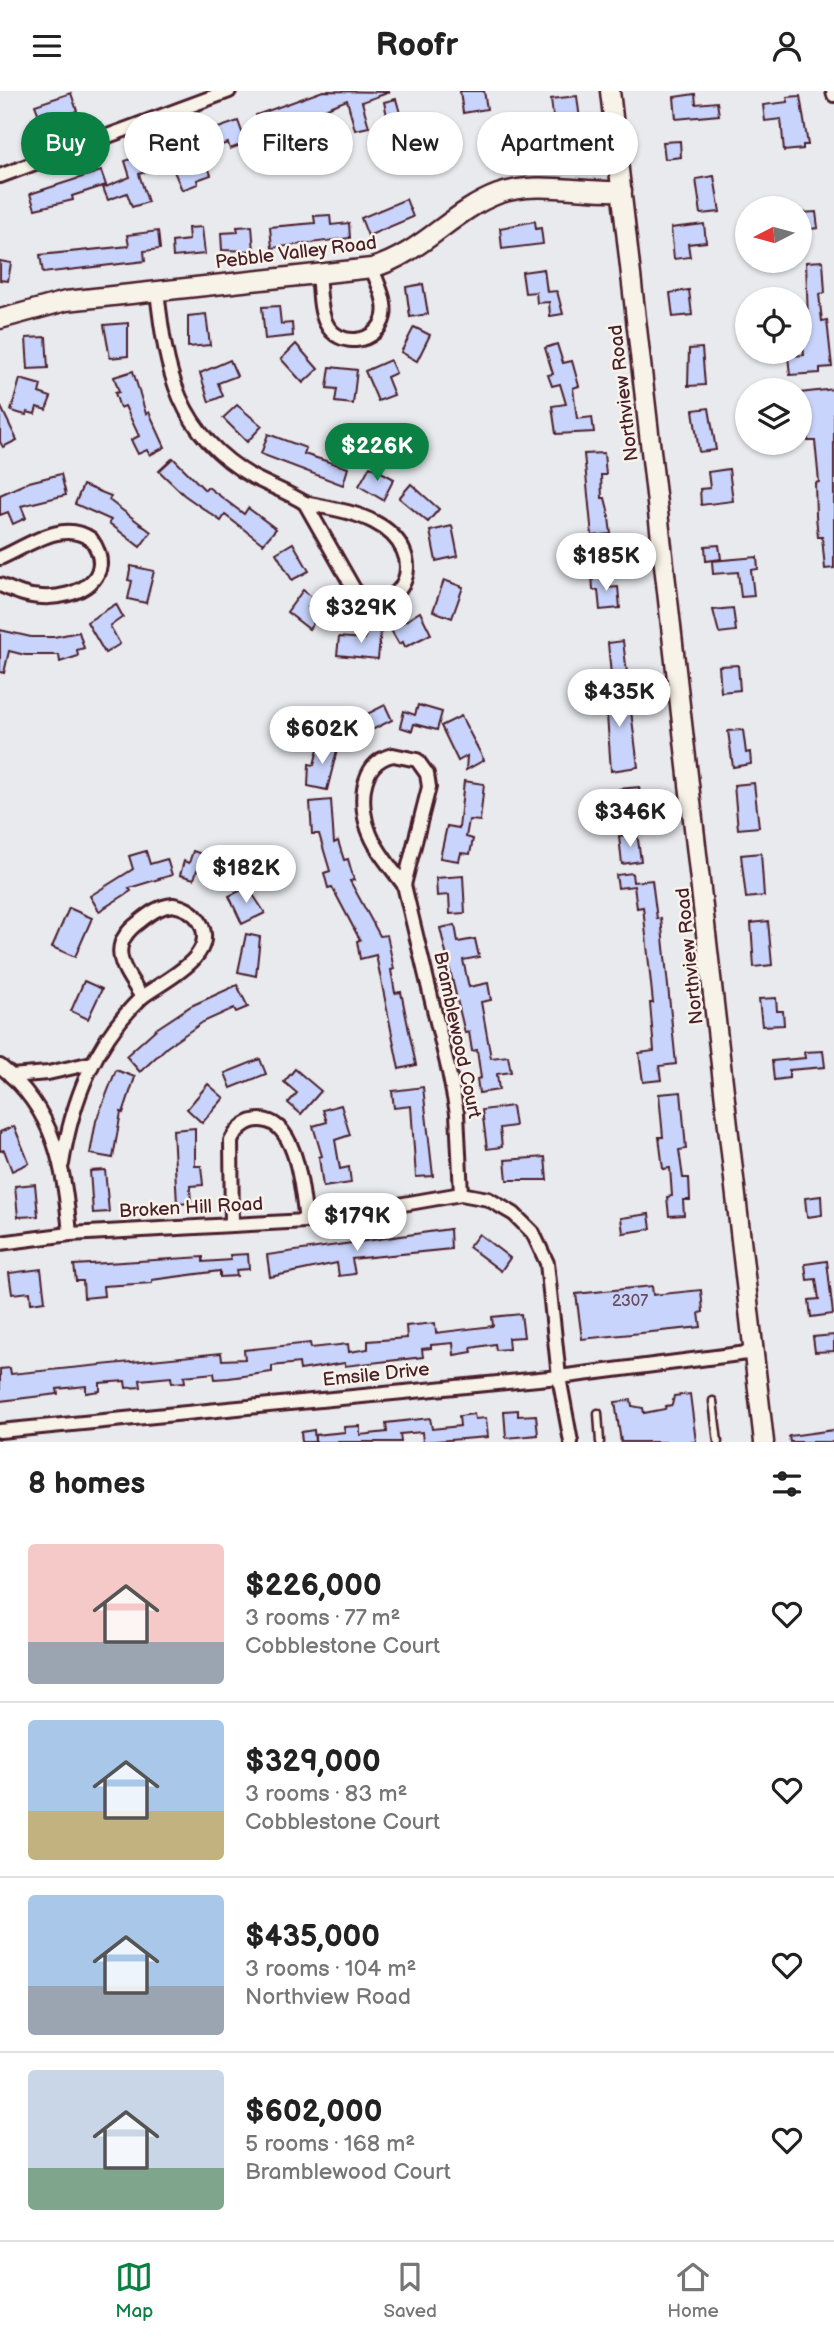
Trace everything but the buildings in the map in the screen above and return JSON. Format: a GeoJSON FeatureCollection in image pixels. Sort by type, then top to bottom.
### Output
{"type":"FeatureCollection","features":[{"type":"Feature","properties":{"kind":"street"},"geometry":{"type":"LineString","coordinates":[[0,176],[229,91]]}},
{"type":"Feature","properties":{"kind":"street","name":"Northview Road"},"geometry":{"type":"LineString","coordinates":[[610,91],[764,1442]]}},
{"type":"Feature","properties":{"kind":"street","name":"Pebble Valley Road"},"geometry":{"type":"LineString","coordinates":[[0,319],[66,301],[372,268],[404,256],[477,205],[513,190],[540,187],[587,193],[622,191]]}},
{"type":"Feature","properties":{"kind":"street"},"geometry":{"type":"LineString","coordinates":[[318,274],[322,314],[327,326],[346,340],[361,340],[377,330],[384,314],[384,303],[372,268]]}},
{"type":"Feature","properties":{"kind":"street"},"geometry":{"type":"LineString","coordinates":[[157,291],[170,378],[189,417],[224,457],[253,477],[305,503],[358,515],[388,531],[407,558],[407,577],[397,591],[376,599],[355,591],[305,503]]}},
{"type":"Feature","properties":{"kind":"street"},"geometry":{"type":"LineString","coordinates":[[0,558],[58,532],[70,530],[91,539],[100,562],[92,582],[80,591],[63,596],[32,596],[0,585]]}},
{"type":"Feature","properties":{"kind":"street","name":"Bramblewood Court"},"geometry":{"type":"LineString","coordinates":[[404,885],[429,787],[427,774],[417,760],[393,755],[378,761],[370,770],[363,800],[371,836],[404,885],[452,1085],[460,1143],[461,1194]]}},
{"type":"Feature","properties":{"kind":"street"},"geometry":{"type":"LineString","coordinates":[[62,1164],[75,1104],[92,1063],[119,1021],[142,997],[187,965],[201,951],[202,927],[187,909],[173,905],[159,908],[129,929],[122,940],[120,958],[142,997]]}},
{"type":"Feature","properties":{"kind":"street"},"geometry":{"type":"LineString","coordinates":[[11,1076],[48,1073],[92,1063]]}},
{"type":"Feature","properties":{"kind":"street"},"geometry":{"type":"LineString","coordinates":[[0,1066],[41,1113],[62,1164],[70,1234]]}},
{"type":"Feature","properties":{"kind":"street"},"geometry":{"type":"LineString","coordinates":[[232,1226],[231,1140],[246,1123],[262,1120],[278,1125],[288,1136],[306,1221]]}},
{"type":"Feature","properties":{"kind":"street","name":"Broken Hill Road"},"geometry":{"type":"LineString","coordinates":[[0,1243],[70,1234],[306,1221],[461,1194],[475,1195],[502,1206],[533,1233],[541,1247],[547,1263],[559,1377],[571,1442]]}},
{"type":"Feature","properties":{"kind":"street","name":"Emsile Drive"},"geometry":{"type":"LineString","coordinates":[[0,1431],[559,1377],[755,1352]]}},
{"type":"Feature","properties":{"kind":"lane"},"geometry":{"type":"LineString","coordinates":[[713,1401],[718,1442]]}},
{"type":"Feature","properties":{"kind":"lane"},"geometry":{"type":"LineString","coordinates":[[598,1413],[600,1442]]}}]}
